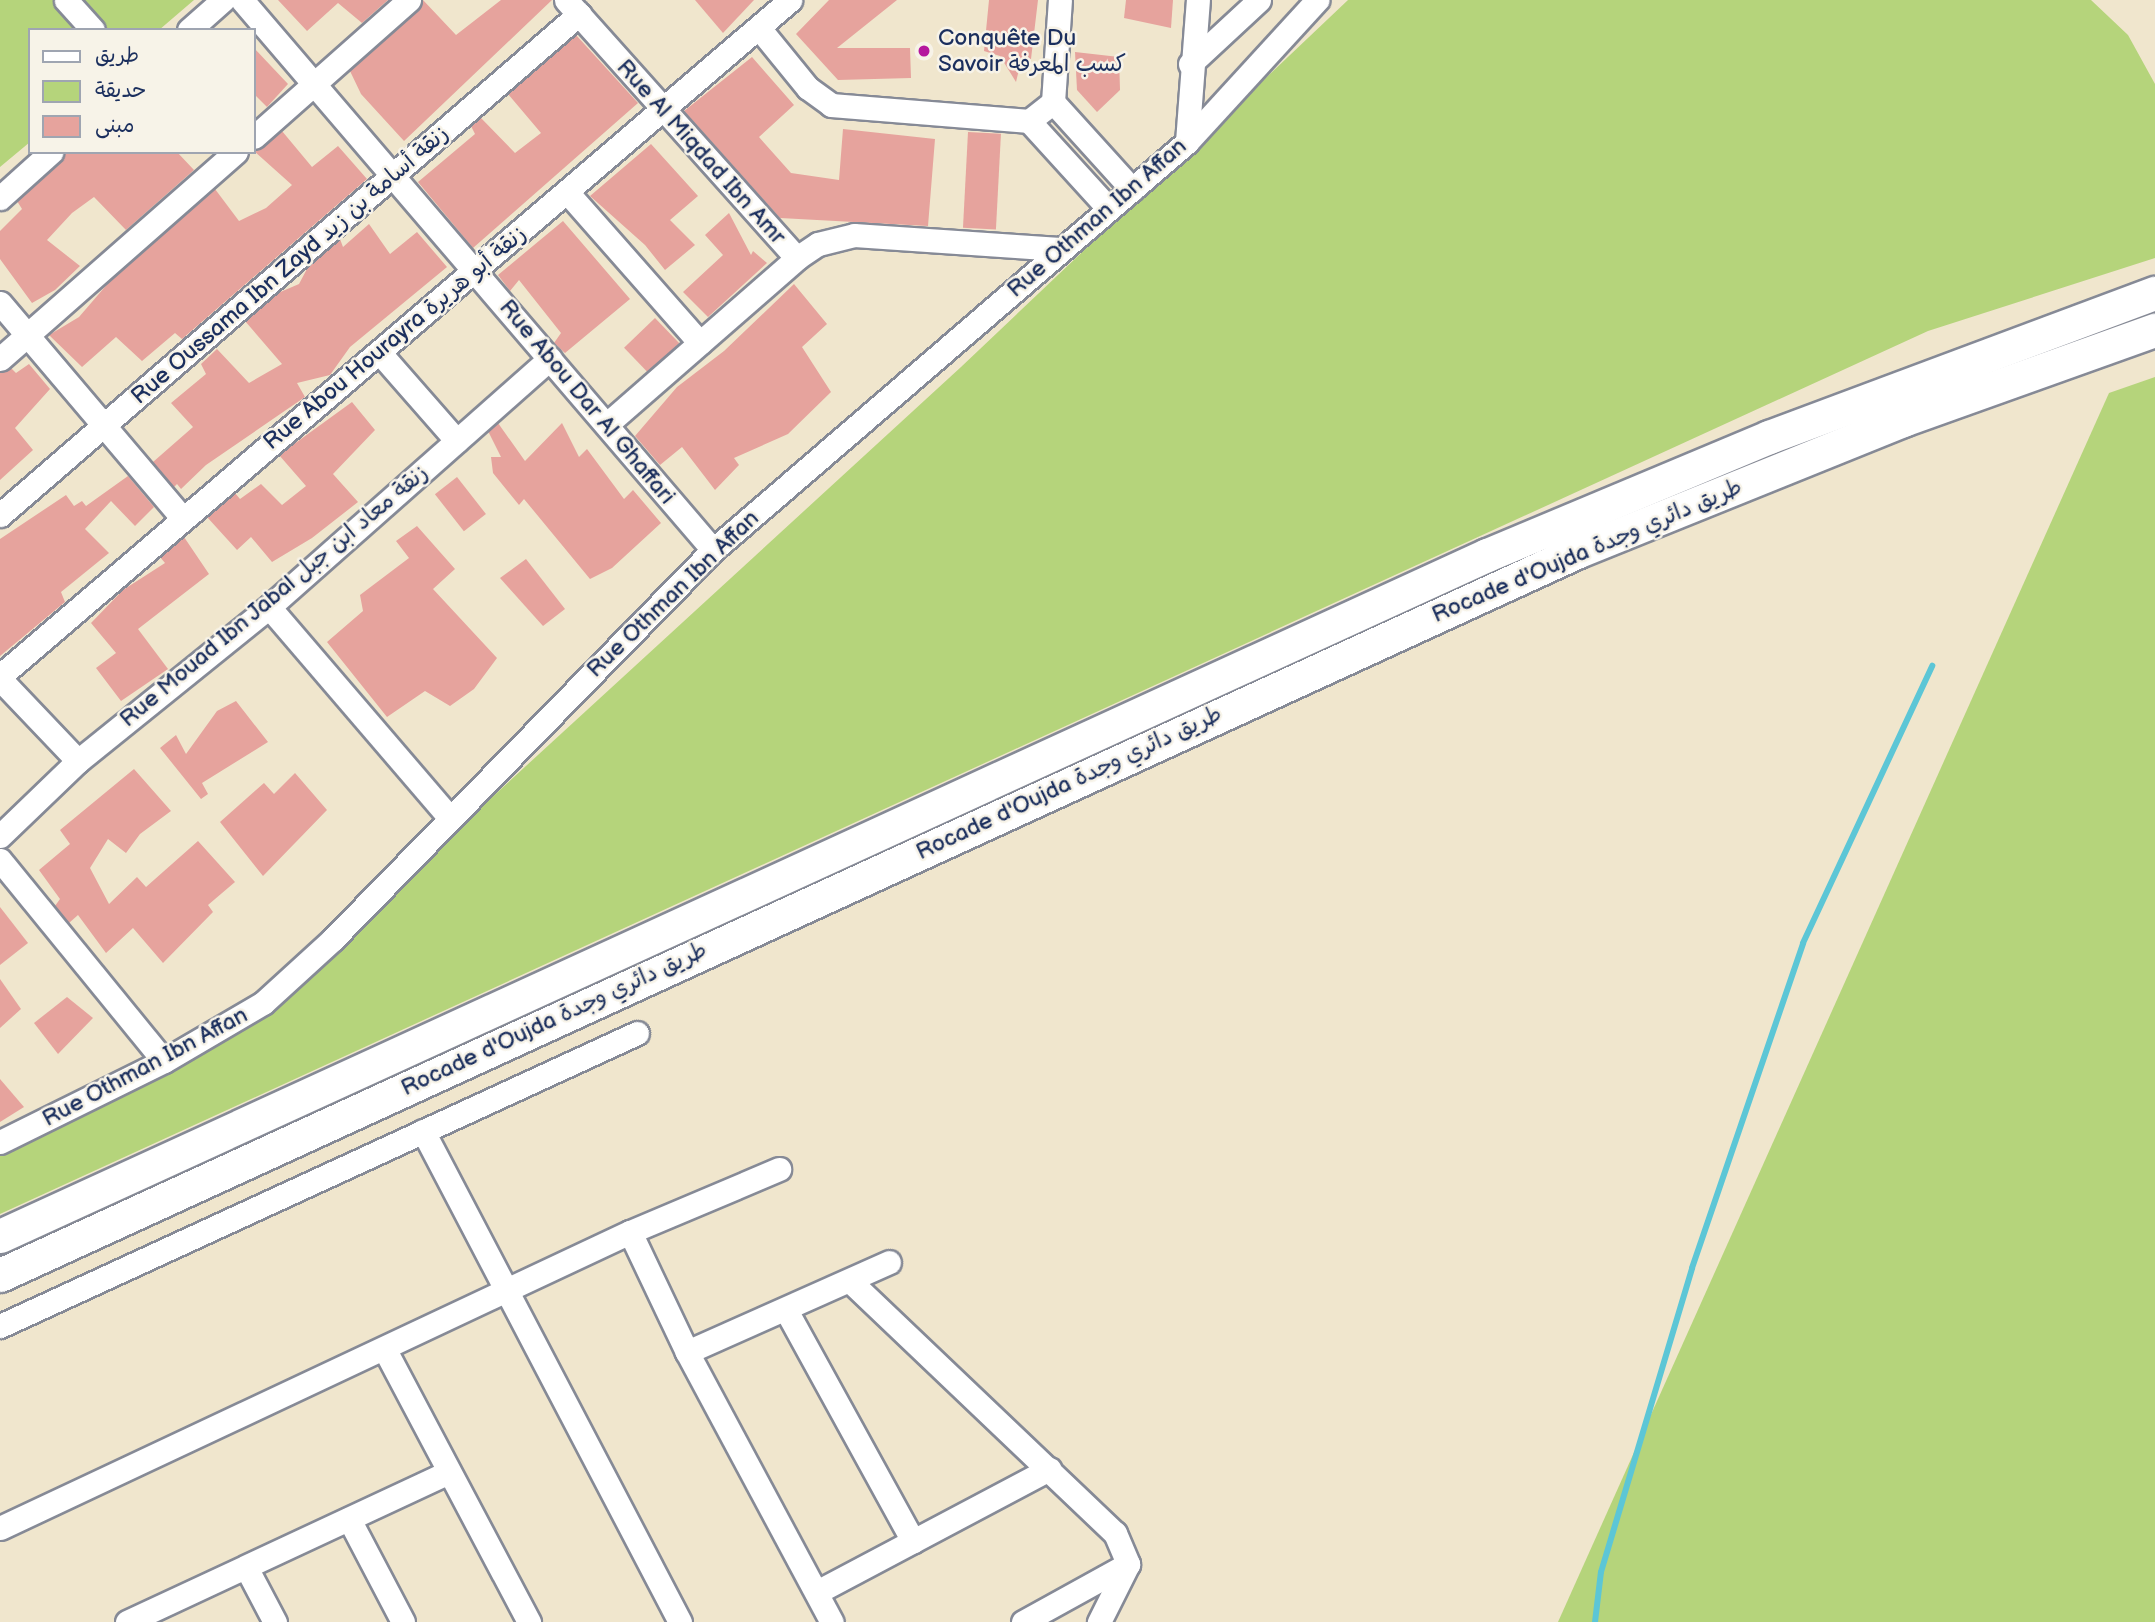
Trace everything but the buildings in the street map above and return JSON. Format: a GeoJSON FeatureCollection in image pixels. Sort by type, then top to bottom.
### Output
{"type":"FeatureCollection","features":[{"type":"Feature","properties":{"kind":"highway","name":"Rocade d'Oujda طريق دائري وجدة"},"geometry":{"type":"LineString","coordinates":[[0,1236],[1487,555],[1769,437],[2155,293]]}},
{"type":"Feature","properties":{"kind":"highway","name":"Rocade d'Oujda طريق دائري وجدة"},"geometry":{"type":"LineString","coordinates":[[0,1275],[1576,552],[1903,420],[2155,330]]}},
{"type":"Feature","properties":{"kind":"street"},"geometry":{"type":"LineString","coordinates":[[66,0],[91,28]]}},
{"type":"Feature","properties":{"kind":"street"},"geometry":{"type":"LineString","coordinates":[[191,28],[223,0]]}},
{"type":"Feature","properties":{"kind":"street","name":"Rue Abou Dar Al Ghaffari"},"geometry":{"type":"LineString","coordinates":[[243,0],[316,82],[713,550]]}},
{"type":"Feature","properties":{"kind":"street"},"geometry":{"type":"LineString","coordinates":[[256,134],[409,0]]}},
{"type":"Feature","properties":{"kind":"street","name":"Rue Abou Hourayra زنقة أبو هريرة"},"geometry":{"type":"LineString","coordinates":[[0,677],[790,0]]}},
{"type":"Feature","properties":{"kind":"street"},"geometry":{"type":"LineString","coordinates":[[1060,0],[1053,102],[1132,189]]}},
{"type":"Feature","properties":{"kind":"street"},"geometry":{"type":"LineString","coordinates":[[1187,142],[1190,64],[1198,0]]}},
{"type":"Feature","properties":{"kind":"street"},"geometry":{"type":"LineString","coordinates":[[1190,64],[1259,0]]}},
{"type":"Feature","properties":{"kind":"street","name":"Rue Othman Ibn Affan"},"geometry":{"type":"LineString","coordinates":[[0,1142],[164,1061],[262,1003],[333,939],[713,550],[1187,142],[1317,0]]}},
{"type":"Feature","properties":{"kind":"street","name":"Rue Al Miqdad Ibn Amr"},"geometry":{"type":"LineString","coordinates":[[573,7],[661,109],[797,258],[818,244],[854,235],[1060,249]]}},
{"type":"Feature","properties":{"kind":"street","name":"Rue Oussama Ibn Zayd زنقة أسامة بن زيد"},"geometry":{"type":"LineString","coordinates":[[0,515],[393,176],[573,7]]}},
{"type":"Feature","properties":{"kind":"street"},"geometry":{"type":"LineString","coordinates":[[759,28],[808,88],[831,105],[1029,121],[1110,209]]}},
{"type":"Feature","properties":{"kind":"street"},"geometry":{"type":"LineString","coordinates":[[1029,121],[1053,102]]}},
{"type":"Feature","properties":{"kind":"street"},"geometry":{"type":"LineString","coordinates":[[0,198],[49,154]]}},
{"type":"Feature","properties":{"kind":"street"},"geometry":{"type":"LineString","coordinates":[[0,359],[234,154]]}},
{"type":"Feature","properties":{"kind":"street"},"geometry":{"type":"LineString","coordinates":[[566,192],[700,343]]}},
{"type":"Feature","properties":{"kind":"street"},"geometry":{"type":"LineString","coordinates":[[607,424],[797,258]]}},
{"type":"Feature","properties":{"kind":"street"},"geometry":{"type":"LineString","coordinates":[[0,303],[183,519]]}},
{"type":"Feature","properties":{"kind":"street"},"geometry":{"type":"LineString","coordinates":[[379,352],[457,441]]}},
{"type":"Feature","properties":{"kind":"street","name":"Rue Mouad Ibn Jabal زنقة معاد ابن جبل"},"geometry":{"type":"LineString","coordinates":[[0,836],[78,761],[269,607],[550,358]]}},
{"type":"Feature","properties":{"kind":"street"},"geometry":{"type":"LineString","coordinates":[[269,607],[450,818]]}},
{"type":"Feature","properties":{"kind":"street"},"geometry":{"type":"LineString","coordinates":[[0,677],[78,761]]}},
{"type":"Feature","properties":{"kind":"street"},"geometry":{"type":"LineString","coordinates":[[0,860],[164,1061]]}},
{"type":"Feature","properties":{"kind":"street"},"geometry":{"type":"LineString","coordinates":[[0,1326],[638,1034]]}},
{"type":"Feature","properties":{"kind":"street"},"geometry":{"type":"LineString","coordinates":[[423,1131],[680,1622]]}},
{"type":"Feature","properties":{"kind":"street"},"geometry":{"type":"LineString","coordinates":[[0,1528],[385,1350],[629,1233],[779,1169]]}},
{"type":"Feature","properties":{"kind":"street"},"geometry":{"type":"LineString","coordinates":[[629,1233],[687,1352],[832,1622]]}},
{"type":"Feature","properties":{"kind":"street"},"geometry":{"type":"LineString","coordinates":[[687,1352],[889,1262]]}},
{"type":"Feature","properties":{"kind":"street"},"geometry":{"type":"LineString","coordinates":[[850,1281],[1115,1533],[1128,1564],[1099,1622]]}},
{"type":"Feature","properties":{"kind":"street"},"geometry":{"type":"LineString","coordinates":[[786,1310],[914,1541]]}},
{"type":"Feature","properties":{"kind":"street"},"geometry":{"type":"LineString","coordinates":[[385,1350],[529,1622]]}},
{"type":"Feature","properties":{"kind":"street"},"geometry":{"type":"LineString","coordinates":[[817,1592],[1049,1469]]}},
{"type":"Feature","properties":{"kind":"street"},"geometry":{"type":"LineString","coordinates":[[127,1622],[247,1569],[449,1472]]}},
{"type":"Feature","properties":{"kind":"street"},"geometry":{"type":"LineString","coordinates":[[349,1519],[403,1622]]}},
{"type":"Feature","properties":{"kind":"street"},"geometry":{"type":"LineString","coordinates":[[1023,1622],[1128,1564]]}},
{"type":"Feature","properties":{"kind":"street"},"geometry":{"type":"LineString","coordinates":[[247,1569],[275,1622]]}},
{"type":"Feature","properties":{"kind":"green space"},"geometry":{"type":"Polygon","coordinates":[[[0,0],[194,0],[161,28],[28,28],[28,144],[0,167],[0,0]]]}},
{"type":"Feature","properties":{"kind":"green space"},"geometry":{"type":"Polygon","coordinates":[[[1348,0],[2091,0],[2128,35],[2155,84],[2155,258],[1928,331],[0,1214],[0,1145],[261,1009],[961,367],[1348,0]]]}},
{"type":"Feature","properties":{"kind":"green space"},"geometry":{"type":"Polygon","coordinates":[[[2155,377],[2155,1622],[1558,1622],[2109,393],[2155,377]]]}},
{"type":"Feature","properties":{"kind":"waterway"},"geometry":{"type":"LineString","coordinates":[[1595,1622],[1601,1572],[1692,1268],[1803,943],[1932,666]]}},
{"type":"Feature","properties":{"kind":"place","name":"Conquête Du Savoir كسب المعرفة"},"geometry":{"type":"Point","coordinates":[924,51]}}]}
